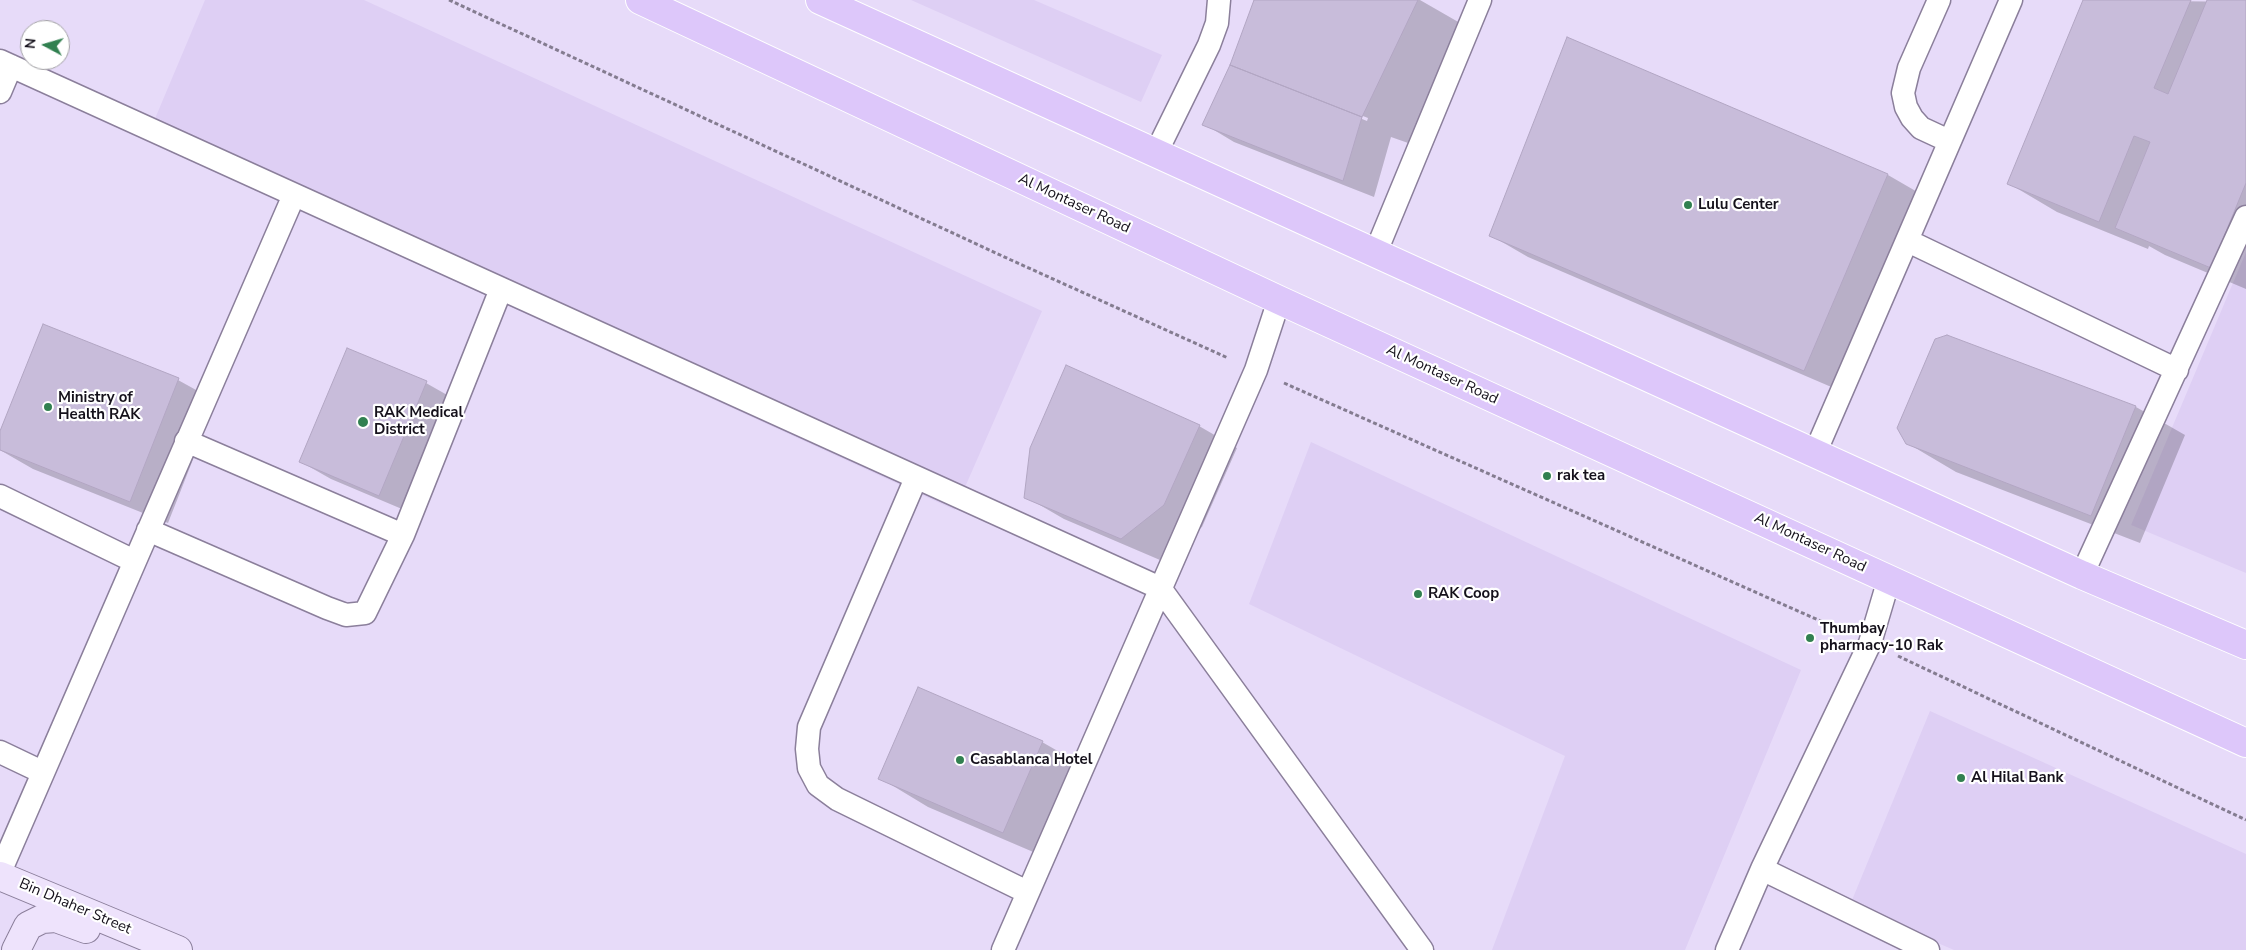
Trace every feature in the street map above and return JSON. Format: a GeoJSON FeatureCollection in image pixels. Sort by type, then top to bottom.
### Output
{"type":"FeatureCollection","features":[{"type":"Feature","properties":{"kind":"main road","name":"Al Montaser Road"},"geometry":{"type":"LineString","coordinates":[[640,0],[1279,300],[2246,743]]}},
{"type":"Feature","properties":{"kind":"main road"},"geometry":{"type":"LineString","coordinates":[[820,0],[2082,574],[2246,645]]}},
{"type":"Feature","properties":{"kind":"street","name":"Bin Dhaher Street"},"geometry":{"type":"LineString","coordinates":[[0,876],[178,950]]}},
{"type":"Feature","properties":{"kind":"street"},"geometry":{"type":"LineString","coordinates":[[16,950],[28,926],[34,922],[49,918],[63,920],[136,950]]}},
{"type":"Feature","properties":{"kind":"lane"},"geometry":{"type":"LineString","coordinates":[[1156,153],[1209,45],[1217,24],[1219,0]]}},
{"type":"Feature","properties":{"kind":"lane"},"geometry":{"type":"LineString","coordinates":[[1375,254],[1480,0]]}},
{"type":"Feature","properties":{"kind":"lane"},"geometry":{"type":"LineString","coordinates":[[1939,0],[1909,68],[1903,93],[1906,106],[1912,118],[1922,128],[1949,141]]}},
{"type":"Feature","properties":{"kind":"lane"},"geometry":{"type":"LineString","coordinates":[[1815,453],[2011,0]]}},
{"type":"Feature","properties":{"kind":"lane"},"geometry":{"type":"LineString","coordinates":[[0,92],[6,64],[1160,588],[1422,950]]}},
{"type":"Feature","properties":{"kind":"lane"},"geometry":{"type":"LineString","coordinates":[[0,872],[294,195]]}},
{"type":"Feature","properties":{"kind":"lane"},"geometry":{"type":"LineString","coordinates":[[2082,574],[2246,216]]}},
{"type":"Feature","properties":{"kind":"lane"},"geometry":{"type":"LineString","coordinates":[[1908,241],[2177,370]]}},
{"type":"Feature","properties":{"kind":"lane"},"geometry":{"type":"LineString","coordinates":[[148,530],[346,615],[365,613],[403,535],[501,289]]}},
{"type":"Feature","properties":{"kind":"lane"},"geometry":{"type":"LineString","coordinates":[[1003,950],[1256,370],[1279,300]]}},
{"type":"Feature","properties":{"kind":"lane"},"geometry":{"type":"LineString","coordinates":[[186,441],[403,535]]}},
{"type":"Feature","properties":{"kind":"lane"},"geometry":{"type":"LineString","coordinates":[[916,478],[809,727],[807,748],[809,768],[818,785],[837,799],[1028,892]]}},
{"type":"Feature","properties":{"kind":"lane"},"geometry":{"type":"LineString","coordinates":[[0,496],[134,561]]}},
{"type":"Feature","properties":{"kind":"lane"},"geometry":{"type":"LineString","coordinates":[[1727,950],[1762,868],[1870,643],[1889,580]]}},
{"type":"Feature","properties":{"kind":"lane"},"geometry":{"type":"LineString","coordinates":[[0,752],[42,772]]}},
{"type":"Feature","properties":{"kind":"lane"},"geometry":{"type":"LineString","coordinates":[[1762,868],[1928,950]]}},
{"type":"Feature","properties":{"kind":"path"},"geometry":{"type":"LineString","coordinates":[[449,0],[1002,256],[1870,643],[2246,820]]}},
{"type":"Feature","properties":{"kind":"shaded area"},"geometry":{"type":"Polygon","coordinates":[[[205,0],[364,0],[1042,311],[955,510],[146,140],[205,0]]]}},
{"type":"Feature","properties":{"kind":"shaded area"},"geometry":{"type":"Polygon","coordinates":[[[911,0],[1034,0],[1162,55],[1141,102],[911,0]]]}},
{"type":"Feature","properties":{"kind":"shaded area"},"geometry":{"type":"Polygon","coordinates":[[[2246,252],[2246,573],[2131,525],[2246,252]]]}},
{"type":"Feature","properties":{"kind":"shaded area"},"geometry":{"type":"Polygon","coordinates":[[[1311,442],[1801,670],[1685,950],[1492,950],[1565,756],[1249,604],[1311,442]]]}},
{"type":"Feature","properties":{"kind":"shaded area"},"geometry":{"type":"Polygon","coordinates":[[[1930,711],[2246,854],[2246,950],[1954,950],[1850,905],[1930,711]]]}},
{"type":"Feature","properties":{"kind":"building"},"geometry":{"type":"Polygon","coordinates":[[[1254,0],[1418,0],[1362,117],[1230,65],[1254,0]]]}},
{"type":"Feature","properties":{"kind":"building"},"geometry":{"type":"Polygon","coordinates":[[[2083,0],[2191,0],[2154,88],[2168,94],[2207,0],[2246,0],[2246,183],[2211,268],[2115,228],[2150,142],[2134,136],[2099,222],[2007,184],[2083,0]]]}},
{"type":"Feature","properties":{"kind":"building","name":"Lulu Center"},"geometry":{"type":"Polygon","coordinates":[[[1567,37],[1888,174],[1804,371],[1489,236],[1567,37]]]}},
{"type":"Feature","properties":{"kind":"building"},"geometry":{"type":"Polygon","coordinates":[[[1230,65],[1362,117],[1343,181],[1202,125],[1230,65]]]}},
{"type":"Feature","properties":{"kind":"building"},"geometry":{"type":"Polygon","coordinates":[[[43,324],[179,378],[130,502],[0,450],[0,431],[43,324]]]}},
{"type":"Feature","properties":{"kind":"building"},"geometry":{"type":"Polygon","coordinates":[[[1947,335],[2136,406],[2091,516],[1906,444],[1897,428],[1935,339],[1947,335]]]}},
{"type":"Feature","properties":{"kind":"building","name":"RAK Medical District"},"geometry":{"type":"Polygon","coordinates":[[[347,348],[427,381],[379,496],[299,462],[347,348]]]}},
{"type":"Feature","properties":{"kind":"building"},"geometry":{"type":"Polygon","coordinates":[[[1066,365],[1200,425],[1164,505],[1121,539],[1024,498],[1030,448],[1066,365]]]}},
{"type":"Feature","properties":{"kind":"building","name":"Casablanca Hotel"},"geometry":{"type":"Polygon","coordinates":[[[918,687],[1043,741],[1003,833],[878,779],[918,687]]]}},
{"type":"Feature","properties":{"kind":"place","name":"Lulu Center"},"geometry":{"type":"Point","coordinates":[1688,205]}},
{"type":"Feature","properties":{"kind":"place","name":"Ministry of Health RAK"},"geometry":{"type":"Point","coordinates":[48,407]}},
{"type":"Feature","properties":{"kind":"place","name":"RAK Medical District"},"geometry":{"type":"Point","coordinates":[363,422]}},
{"type":"Feature","properties":{"kind":"place","name":"rak tea"},"geometry":{"type":"Point","coordinates":[1547,476]}},
{"type":"Feature","properties":{"kind":"place","name":"RAK Coop"},"geometry":{"type":"Point","coordinates":[1418,594]}},
{"type":"Feature","properties":{"kind":"place","name":"Thumbay pharmacy-10 Rak"},"geometry":{"type":"Point","coordinates":[1810,638]}},
{"type":"Feature","properties":{"kind":"place","name":"Casablanca Hotel"},"geometry":{"type":"Point","coordinates":[960,760]}},
{"type":"Feature","properties":{"kind":"place","name":"Al Hilal Bank"},"geometry":{"type":"Point","coordinates":[1961,778]}}]}
